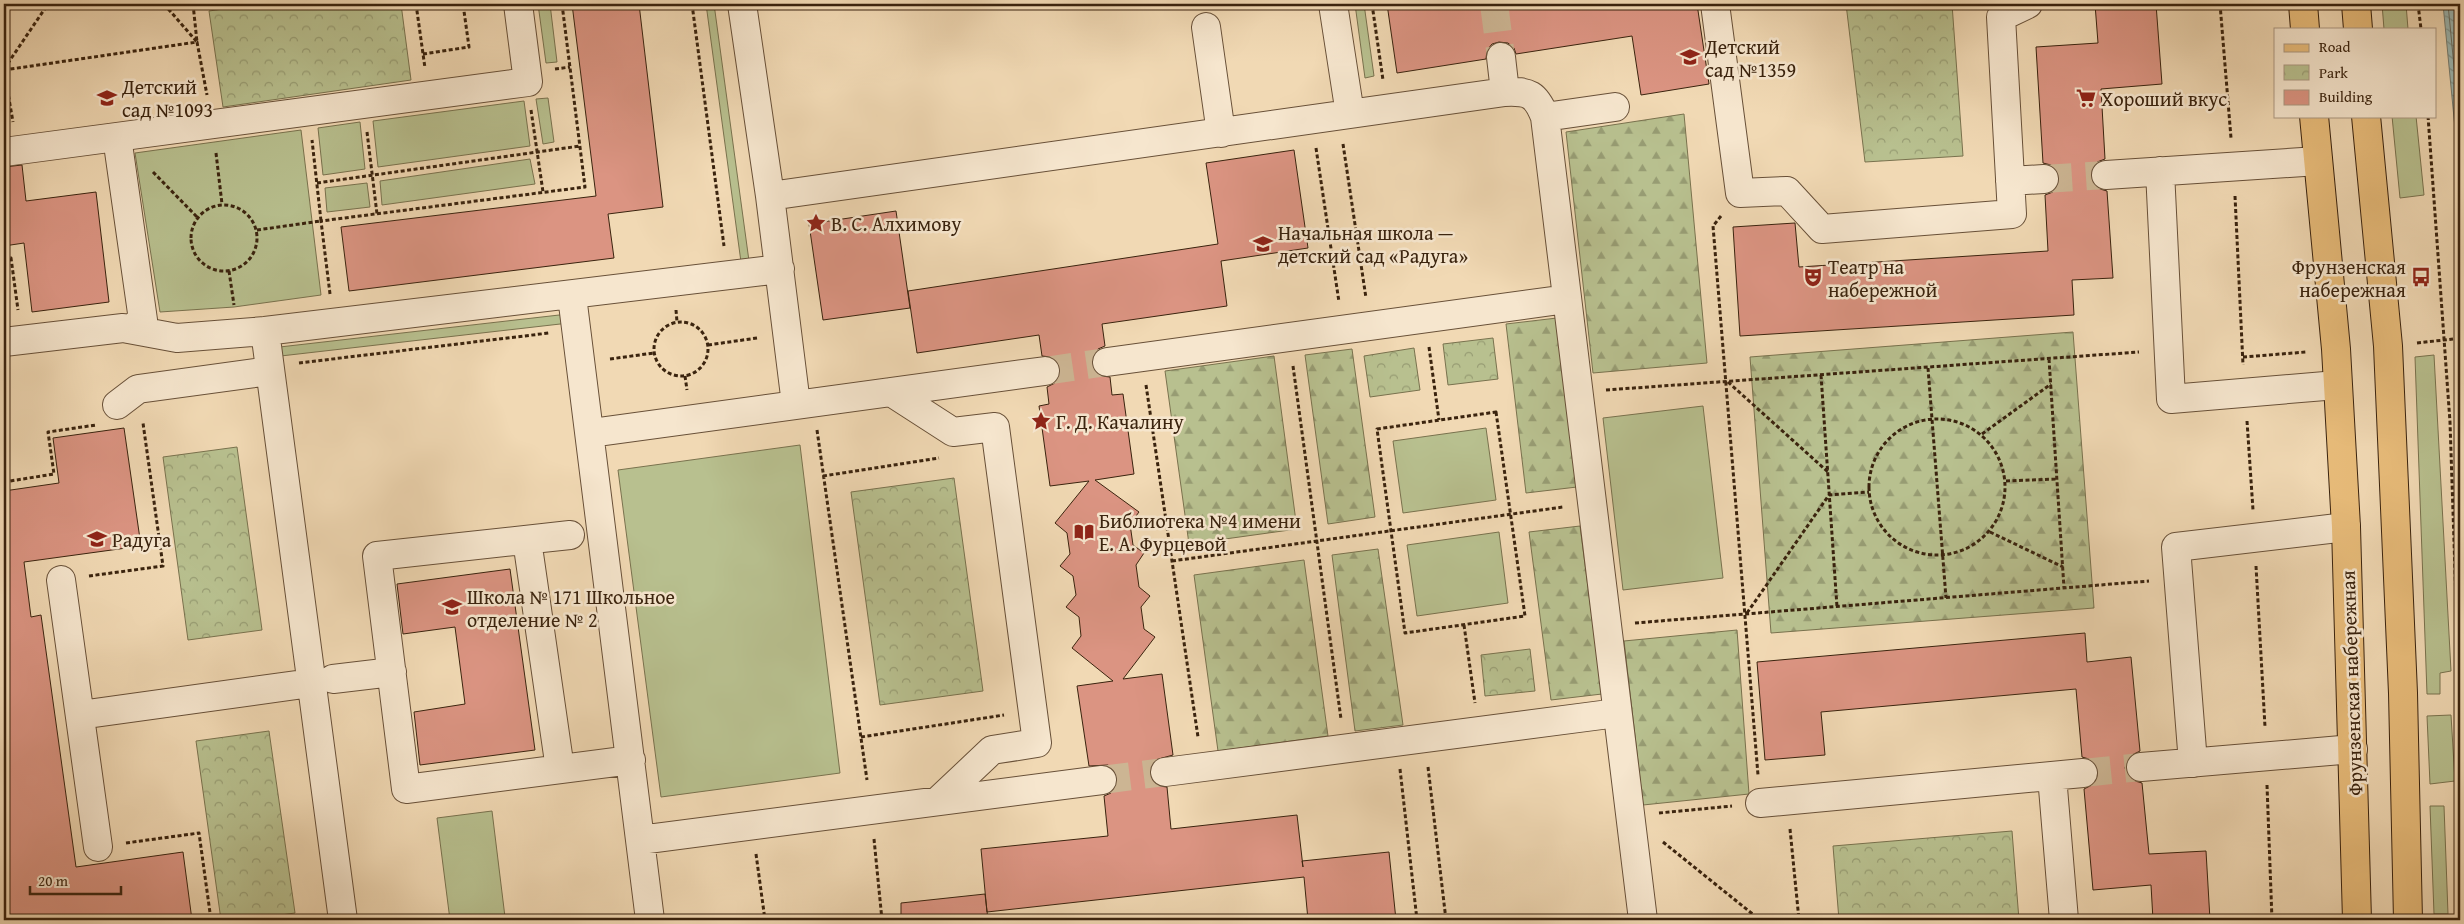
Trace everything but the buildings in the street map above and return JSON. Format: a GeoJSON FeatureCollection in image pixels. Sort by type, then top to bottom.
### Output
{"type":"FeatureCollection","features":[{"type":"Feature","properties":{"kind":"main road"},"geometry":{"type":"LineString","coordinates":[[2303,4],[2305,28]]}},
{"type":"Feature","properties":{"kind":"main road"},"geometry":{"type":"LineString","coordinates":[[2356,4],[2358,28]]}},
{"type":"Feature","properties":{"kind":"main road","name":"Фрунзенская набережная"},"geometry":{"type":"LineString","coordinates":[[2314,118],[2338,385],[2346,527],[2357,920]]}},
{"type":"Feature","properties":{"kind":"main road"},"geometry":{"type":"LineString","coordinates":[[2366,118],[2388,346],[2403,693],[2408,920]]}},
{"type":"Feature","properties":{"kind":"lane"},"geometry":{"type":"LineString","coordinates":[[11,151],[528,82],[518,4]]}},
{"type":"Feature","properties":{"kind":"lane"},"geometry":{"type":"LineString","coordinates":[[742,4],[780,269],[787,334],[804,403]]}},
{"type":"Feature","properties":{"kind":"lane"},"geometry":{"type":"LineString","coordinates":[[1333,4],[1345,115]]}},
{"type":"Feature","properties":{"kind":"lane"},"geometry":{"type":"LineString","coordinates":[[1715,4],[1740,193],[1787,191],[1822,229],[2012,214],[2001,17],[2028,4]]}},
{"type":"Feature","properties":{"kind":"lane"},"geometry":{"type":"LineString","coordinates":[[1206,27],[1221,133]]}},
{"type":"Feature","properties":{"kind":"lane"},"geometry":{"type":"LineString","coordinates":[[1501,57],[1505,92]]}},
{"type":"Feature","properties":{"kind":"lane"},"geometry":{"type":"LineString","coordinates":[[770,196],[1505,92],[1524,91],[1538,100],[1545,117],[1643,920]]}},
{"type":"Feature","properties":{"kind":"lane"},"geometry":{"type":"LineString","coordinates":[[1545,117],[1615,107]]}},
{"type":"Feature","properties":{"kind":"lane"},"geometry":{"type":"LineString","coordinates":[[117,137],[143,320],[130,329]]}},
{"type":"Feature","properties":{"kind":"lane"},"geometry":{"type":"LineString","coordinates":[[2106,175],[2318,161]]}},
{"type":"Feature","properties":{"kind":"lane"},"geometry":{"type":"LineString","coordinates":[[2160,171],[2172,399],[2338,385]]}},
{"type":"Feature","properties":{"kind":"lane"},"geometry":{"type":"LineString","coordinates":[[2010,181],[2044,179]]}},
{"type":"Feature","properties":{"kind":"lane"},"geometry":{"type":"LineString","coordinates":[[13,341],[123,328],[177,338],[265,331],[572,296],[780,269]]}},
{"type":"Feature","properties":{"kind":"lane"},"geometry":{"type":"LineString","coordinates":[[572,296],[591,434],[650,920]]}},
{"type":"Feature","properties":{"kind":"lane"},"geometry":{"type":"LineString","coordinates":[[1107,362],[1567,299]]}},
{"type":"Feature","properties":{"kind":"lane"},"geometry":{"type":"LineString","coordinates":[[265,331],[269,369],[322,681],[343,920]]}},
{"type":"Feature","properties":{"kind":"lane"},"geometry":{"type":"LineString","coordinates":[[110,415],[138,388],[269,369]]}},
{"type":"Feature","properties":{"kind":"lane"},"geometry":{"type":"LineString","coordinates":[[591,434],[1044,371]]}},
{"type":"Feature","properties":{"kind":"lane"},"geometry":{"type":"LineString","coordinates":[[891,392],[953,432],[995,427],[1038,743],[992,750],[938,801]]}},
{"type":"Feature","properties":{"kind":"lane"},"geometry":{"type":"LineString","coordinates":[[2194,763],[2176,547],[2346,527]]}},
{"type":"Feature","properties":{"kind":"lane"},"geometry":{"type":"LineString","coordinates":[[570,535],[378,556],[406,789],[630,760]]}},
{"type":"Feature","properties":{"kind":"lane"},"geometry":{"type":"LineString","coordinates":[[527,540],[560,770]]}},
{"type":"Feature","properties":{"kind":"lane"},"geometry":{"type":"LineString","coordinates":[[61,580],[98,847]]}},
{"type":"Feature","properties":{"kind":"lane"},"geometry":{"type":"LineString","coordinates":[[80,716],[392,672]]}},
{"type":"Feature","properties":{"kind":"lane"},"geometry":{"type":"LineString","coordinates":[[1165,772],[1345,750],[1617,712]]}},
{"type":"Feature","properties":{"kind":"lane"},"geometry":{"type":"LineString","coordinates":[[2141,768],[2353,749]]}},
{"type":"Feature","properties":{"kind":"lane"},"geometry":{"type":"LineString","coordinates":[[1760,803],[2083,773]]}},
{"type":"Feature","properties":{"kind":"lane"},"geometry":{"type":"LineString","coordinates":[[2052,776],[2064,920]]}},
{"type":"Feature","properties":{"kind":"lane"},"geometry":{"type":"LineString","coordinates":[[640,840],[1102,780]]}},
{"type":"Feature","properties":{"kind":"path"},"geometry":{"type":"LineString","coordinates":[[11,151],[4,70],[48,4]]}},
{"type":"Feature","properties":{"kind":"path"},"geometry":{"type":"LineString","coordinates":[[164,4],[197,42]]}},
{"type":"Feature","properties":{"kind":"path"},"geometry":{"type":"LineString","coordinates":[[193,4],[197,42],[212,124],[222,204]]}},
{"type":"Feature","properties":{"kind":"path"},"geometry":{"type":"LineString","coordinates":[[423,4],[417,4],[430,96]]}},
{"type":"Feature","properties":{"kind":"path"},"geometry":{"type":"LineString","coordinates":[[423,54],[469,47],[463,4]]}},
{"type":"Feature","properties":{"kind":"path"},"geometry":{"type":"LineString","coordinates":[[257,230],[586,187],[562,4]]}},
{"type":"Feature","properties":{"kind":"path"},"geometry":{"type":"LineString","coordinates":[[692,4],[728,276]]}},
{"type":"Feature","properties":{"kind":"path"},"geometry":{"type":"LineString","coordinates":[[1372,4],[1387,110]]}},
{"type":"Feature","properties":{"kind":"path"},"geometry":{"type":"LineString","coordinates":[[2220,4],[2234,167],[2242,357],[2255,538],[2272,920]]}},
{"type":"Feature","properties":{"kind":"path"},"geometry":{"type":"LineString","coordinates":[[2418,4],[2421,28]]}},
{"type":"Feature","properties":{"kind":"path"},"geometry":{"type":"LineString","coordinates":[[4,70],[197,42]]}},
{"type":"Feature","properties":{"kind":"path"},"geometry":{"type":"LineString","coordinates":[[528,82],[536,152],[543,192]]}},
{"type":"Feature","properties":{"kind":"path"},"geometry":{"type":"LineString","coordinates":[[364,104],[377,214]]}},
{"type":"Feature","properties":{"kind":"path"},"geometry":{"type":"LineString","coordinates":[[308,112],[334,323]]}},
{"type":"Feature","properties":{"kind":"path"},"geometry":{"type":"LineString","coordinates":[[1345,115],[1370,326]]}},
{"type":"Feature","properties":{"kind":"path"},"geometry":{"type":"LineString","coordinates":[[2428,118],[2446,340],[2460,720]]}},
{"type":"Feature","properties":{"kind":"path"},"geometry":{"type":"LineString","coordinates":[[1311,120],[1343,329]]}},
{"type":"Feature","properties":{"kind":"path"},"geometry":{"type":"LineString","coordinates":[[117,137],[198,218]]}},
{"type":"Feature","properties":{"kind":"path"},"geometry":{"type":"LineString","coordinates":[[317,182],[580,146]]}},
{"type":"Feature","properties":{"kind":"path"},"geometry":{"type":"LineString","coordinates":[[1630,816],[1760,803],[1713,226],[1740,193]]}},
{"type":"Feature","properties":{"kind":"path"},"geometry":{"type":"LineString","coordinates":[[222,204],[234,206],[244,211],[252,219],[257,230],[258,240],[248,260],[239,267],[229,270],[218,270],[207,266],[198,259],[193,249],[192,233],[198,218],[213,206],[222,204]]}},
{"type":"Feature","properties":{"kind":"path"},"geometry":{"type":"LineString","coordinates":[[4,259],[11,258],[13,341]]}},
{"type":"Feature","properties":{"kind":"path"},"geometry":{"type":"LineString","coordinates":[[1425,318],[1439,420]]}},
{"type":"Feature","properties":{"kind":"path"},"geometry":{"type":"LineString","coordinates":[[677,322],[692,323],[703,332],[708,345],[707,359],[698,370],[685,376],[671,375],[660,366],[654,353],[656,339],[664,327],[677,322]]}},
{"type":"Feature","properties":{"kind":"path"},"geometry":{"type":"LineString","coordinates":[[269,369],[576,330]]}},
{"type":"Feature","properties":{"kind":"path"},"geometry":{"type":"LineString","coordinates":[[708,345],[787,334]]}},
{"type":"Feature","properties":{"kind":"path"},"geometry":{"type":"LineString","coordinates":[[1289,337],[1345,750]]}},
{"type":"Feature","properties":{"kind":"path"},"geometry":{"type":"LineString","coordinates":[[2414,343],[2453,340]]}},
{"type":"Feature","properties":{"kind":"path"},"geometry":{"type":"LineString","coordinates":[[1578,393],[2170,350]]}},
{"type":"Feature","properties":{"kind":"path"},"geometry":{"type":"LineString","coordinates":[[2242,357],[2307,352]]}},
{"type":"Feature","properties":{"kind":"path"},"geometry":{"type":"LineString","coordinates":[[580,363],[654,353]]}},
{"type":"Feature","properties":{"kind":"path"},"geometry":{"type":"LineString","coordinates":[[1142,358],[1203,768]]}},
{"type":"Feature","properties":{"kind":"path"},"geometry":{"type":"LineString","coordinates":[[2049,358],[2064,588]]}},
{"type":"Feature","properties":{"kind":"path"},"geometry":{"type":"LineString","coordinates":[[1928,368],[1946,598]]}},
{"type":"Feature","properties":{"kind":"path"},"geometry":{"type":"LineString","coordinates":[[1821,375],[1837,607]]}},
{"type":"Feature","properties":{"kind":"path"},"geometry":{"type":"LineString","coordinates":[[1727,381],[1828,472]]}},
{"type":"Feature","properties":{"kind":"path"},"geometry":{"type":"LineString","coordinates":[[1982,434],[2051,384]]}},
{"type":"Feature","properties":{"kind":"path"},"geometry":{"type":"LineString","coordinates":[[61,580],[163,566],[138,388]]}},
{"type":"Feature","properties":{"kind":"path"},"geometry":{"type":"LineString","coordinates":[[804,403],[824,476],[871,810],[882,920]]}},
{"type":"Feature","properties":{"kind":"path"},"geometry":{"type":"LineString","coordinates":[[1496,412],[1524,616],[1405,633],[1377,429],[1439,420],[1496,412]]}},
{"type":"Feature","properties":{"kind":"path"},"geometry":{"type":"LineString","coordinates":[[4,482],[54,474],[48,432],[110,415]]}},
{"type":"Feature","properties":{"kind":"path"},"geometry":{"type":"LineString","coordinates":[[1932,418],[1959,421],[1982,434],[1998,455],[2006,481],[2002,508],[1990,532],[1968,548],[1943,555],[1916,552],[1893,539],[1876,518],[1869,492],[1872,466],[1885,442],[1906,426],[1932,418]]}},
{"type":"Feature","properties":{"kind":"path"},"geometry":{"type":"LineString","coordinates":[[2458,448],[2460,455]]}},
{"type":"Feature","properties":{"kind":"path"},"geometry":{"type":"LineString","coordinates":[[824,476],[945,458]]}},
{"type":"Feature","properties":{"kind":"path"},"geometry":{"type":"LineString","coordinates":[[2006,481],[2057,479]]}},
{"type":"Feature","properties":{"kind":"path"},"geometry":{"type":"LineString","coordinates":[[1829,495],[1869,492]]}},
{"type":"Feature","properties":{"kind":"path"},"geometry":{"type":"LineString","coordinates":[[1746,614],[1829,495]]}},
{"type":"Feature","properties":{"kind":"path"},"geometry":{"type":"LineString","coordinates":[[1172,561],[1592,503]]}},
{"type":"Feature","properties":{"kind":"path"},"geometry":{"type":"LineString","coordinates":[[1990,532],[2063,566]]}},
{"type":"Feature","properties":{"kind":"path"},"geometry":{"type":"LineString","coordinates":[[1607,626],[2180,579]]}},
{"type":"Feature","properties":{"kind":"path"},"geometry":{"type":"LineString","coordinates":[[1464,625],[1479,732]]}},
{"type":"Feature","properties":{"kind":"path"},"geometry":{"type":"LineString","coordinates":[[861,737],[1010,714]]}},
{"type":"Feature","properties":{"kind":"path"},"geometry":{"type":"LineString","coordinates":[[1425,739],[1446,920]]}},
{"type":"Feature","properties":{"kind":"path"},"geometry":{"type":"LineString","coordinates":[[1396,743],[1417,920]]}},
{"type":"Feature","properties":{"kind":"path"},"geometry":{"type":"LineString","coordinates":[[1787,801],[1799,920]]}},
{"type":"Feature","properties":{"kind":"path"},"geometry":{"type":"LineString","coordinates":[[1630,816],[1760,920]]}},
{"type":"Feature","properties":{"kind":"path"},"geometry":{"type":"LineString","coordinates":[[752,825],[765,920]]}},
{"type":"Feature","properties":{"kind":"path"},"geometry":{"type":"LineString","coordinates":[[98,847],[199,833],[211,920]]}},
{"type":"Feature","properties":{"kind":"green space"},"geometry":{"type":"Polygon","coordinates":[[[259,4],[401,4],[411,80],[223,107],[209,11],[259,4]]]}},
{"type":"Feature","properties":{"kind":"green space"},"geometry":{"type":"Polygon","coordinates":[[[538,4],[550,4],[557,62],[546,63],[538,4]]]}},
{"type":"Feature","properties":{"kind":"green space"},"geometry":{"type":"Polygon","coordinates":[[[706,4],[714,4],[749,261],[741,262],[706,4]]]}},
{"type":"Feature","properties":{"kind":"green space"},"geometry":{"type":"Polygon","coordinates":[[[1355,4],[1364,4],[1374,76],[1365,78],[1355,4]]]}},
{"type":"Feature","properties":{"kind":"green space"},"geometry":{"type":"Polygon","coordinates":[[[1846,4],[1952,4],[1963,156],[1865,162],[1846,4]]]}},
{"type":"Feature","properties":{"kind":"green space"},"geometry":{"type":"Polygon","coordinates":[[[2382,4],[2406,4],[2408,28],[2384,28],[2382,4]]]}},
{"type":"Feature","properties":{"kind":"green space"},"geometry":{"type":"Polygon","coordinates":[[[548,98],[554,142],[543,144],[536,99],[548,98]]]}},
{"type":"Feature","properties":{"kind":"green space"},"geometry":{"type":"Polygon","coordinates":[[[524,101],[530,146],[378,167],[373,121],[524,101]]]}},
{"type":"Feature","properties":{"kind":"green space"},"geometry":{"type":"Polygon","coordinates":[[[1684,114],[1707,363],[1593,373],[1566,132],[1684,114]]]}},
{"type":"Feature","properties":{"kind":"green space"},"geometry":{"type":"Polygon","coordinates":[[[2392,118],[2416,118],[2424,195],[2400,198],[2392,118]]]}},
{"type":"Feature","properties":{"kind":"green space"},"geometry":{"type":"Polygon","coordinates":[[[360,122],[365,169],[323,175],[318,128],[360,122]]]}},
{"type":"Feature","properties":{"kind":"green space"},"geometry":{"type":"Polygon","coordinates":[[[301,130],[321,295],[234,307],[160,312],[135,153],[301,130]]]}},
{"type":"Feature","properties":{"kind":"green space"},"geometry":{"type":"Polygon","coordinates":[[[530,159],[535,184],[382,205],[380,181],[530,159]]]}},
{"type":"Feature","properties":{"kind":"green space"},"geometry":{"type":"Polygon","coordinates":[[[367,183],[370,207],[327,212],[325,188],[367,183]]]}},
{"type":"Feature","properties":{"kind":"green space"},"geometry":{"type":"Polygon","coordinates":[[[568,314],[569,323],[272,357],[271,348],[568,314]]]}},
{"type":"Feature","properties":{"kind":"green space"},"geometry":{"type":"Polygon","coordinates":[[[1557,318],[1577,487],[1526,493],[1506,324],[1557,318]]]}},
{"type":"Feature","properties":{"kind":"green space"},"geometry":{"type":"Polygon","coordinates":[[[2073,332],[2094,608],[1771,633],[1750,357],[2073,332]]]}},
{"type":"Feature","properties":{"kind":"green space"},"geometry":{"type":"Polygon","coordinates":[[[1493,338],[1498,379],[1448,385],[1443,344],[1493,338]]]}},
{"type":"Feature","properties":{"kind":"green space"},"geometry":{"type":"Polygon","coordinates":[[[1414,348],[1420,390],[1370,397],[1364,356],[1414,348]]]}},
{"type":"Feature","properties":{"kind":"green space"},"geometry":{"type":"Polygon","coordinates":[[[1352,349],[1375,517],[1328,524],[1305,355],[1352,349]]]}},
{"type":"Feature","properties":{"kind":"green space"},"geometry":{"type":"Polygon","coordinates":[[[2434,355],[2451,671],[2440,673],[2440,694],[2427,694],[2415,357],[2434,355]]]}},
{"type":"Feature","properties":{"kind":"green space"},"geometry":{"type":"Polygon","coordinates":[[[1274,356],[1297,529],[1189,544],[1165,371],[1274,356]]]}},
{"type":"Feature","properties":{"kind":"green space"},"geometry":{"type":"Polygon","coordinates":[[[1703,406],[1723,578],[1623,590],[1603,418],[1703,406]]]}},
{"type":"Feature","properties":{"kind":"green space"},"geometry":{"type":"Polygon","coordinates":[[[1486,428],[1496,500],[1403,513],[1393,441],[1486,428]]]}},
{"type":"Feature","properties":{"kind":"green space"},"geometry":{"type":"Polygon","coordinates":[[[800,445],[840,773],[661,797],[618,470],[800,445]]]}},
{"type":"Feature","properties":{"kind":"green space"},"geometry":{"type":"Polygon","coordinates":[[[237,447],[262,630],[188,640],[163,457],[237,447]]]}},
{"type":"Feature","properties":{"kind":"green space"},"geometry":{"type":"Polygon","coordinates":[[[954,478],[983,691],[880,705],[851,492],[954,478]]]}},
{"type":"Feature","properties":{"kind":"green space"},"geometry":{"type":"Polygon","coordinates":[[[1580,526],[1602,694],[1551,700],[1529,532],[1580,526]]]}},
{"type":"Feature","properties":{"kind":"green space"},"geometry":{"type":"Polygon","coordinates":[[[1499,532],[1508,603],[1417,616],[1407,545],[1499,532]]]}},
{"type":"Feature","properties":{"kind":"green space"},"geometry":{"type":"Polygon","coordinates":[[[1378,549],[1403,725],[1355,731],[1332,555],[1378,549]]]}},
{"type":"Feature","properties":{"kind":"green space"},"geometry":{"type":"Polygon","coordinates":[[[1304,560],[1328,736],[1218,751],[1194,575],[1304,560]]]}},
{"type":"Feature","properties":{"kind":"green space"},"geometry":{"type":"Polygon","coordinates":[[[1737,630],[1749,794],[1643,805],[1624,641],[1737,630]]]}},
{"type":"Feature","properties":{"kind":"green space"},"geometry":{"type":"Polygon","coordinates":[[[1530,649],[1535,691],[1485,696],[1481,655],[1530,649]]]}},
{"type":"Feature","properties":{"kind":"green space"},"geometry":{"type":"Polygon","coordinates":[[[2451,715],[2455,781],[2430,784],[2427,716],[2451,715]]]}},
{"type":"Feature","properties":{"kind":"green space"},"geometry":{"type":"Polygon","coordinates":[[[269,731],[295,913],[245,920],[221,920],[196,741],[269,731]]]}},
{"type":"Feature","properties":{"kind":"green space"},"geometry":{"type":"Polygon","coordinates":[[[2430,806],[2444,806],[2448,914],[2434,914],[2430,806]]]}},
{"type":"Feature","properties":{"kind":"green space"},"geometry":{"type":"Polygon","coordinates":[[[492,811],[505,917],[478,920],[450,920],[437,818],[492,811]]]}},
{"type":"Feature","properties":{"kind":"green space"},"geometry":{"type":"Polygon","coordinates":[[[2012,831],[2019,920],[1839,920],[1833,846],[2012,831]]]}},
{"type":"Feature","properties":{"kind":"water"},"geometry":{"type":"Polygon","coordinates":[[[2443,4],[2460,4],[2460,180],[2443,4]]]}},
{"type":"Feature","properties":{"kind":"tunnel"},"geometry":{"type":"LineString","coordinates":[[1494,4],[1501,57]]}},
{"type":"Feature","properties":{"kind":"tunnel"},"geometry":{"type":"LineString","coordinates":[[2044,179],[2106,175]]}},
{"type":"Feature","properties":{"kind":"tunnel"},"geometry":{"type":"LineString","coordinates":[[1045,371],[1107,362]]}},
{"type":"Feature","properties":{"kind":"tunnel"},"geometry":{"type":"LineString","coordinates":[[2083,773],[2141,767]]}},
{"type":"Feature","properties":{"kind":"tunnel"},"geometry":{"type":"LineString","coordinates":[[1102,780],[1165,772]]}},
{"type":"Feature","properties":{"kind":"place","name":"Детский сад №1359"},"geometry":{"type":"Point","coordinates":[1690,57]}},
{"type":"Feature","properties":{"kind":"place","name":"Детский сад №1093"},"geometry":{"type":"Point","coordinates":[107,98]}},
{"type":"Feature","properties":{"kind":"place","name":"Хороший вкус"},"geometry":{"type":"Point","coordinates":[2086,98]}},
{"type":"Feature","properties":{"kind":"place","name":"В. С. Алхимову"},"geometry":{"type":"Point","coordinates":[816,223]}},
{"type":"Feature","properties":{"kind":"place","name":"Начальная школа — детский сад «Радуга»"},"geometry":{"type":"Point","coordinates":[1263,244]}},
{"type":"Feature","properties":{"kind":"place","name":"Театр на набережной"},"geometry":{"type":"Point","coordinates":[1813,277]}},
{"type":"Feature","properties":{"kind":"place","name":"Фрунзенская набережная"},"geometry":{"type":"Point","coordinates":[2421,277]}},
{"type":"Feature","properties":{"kind":"place","name":"Г. Д. Качалину"},"geometry":{"type":"Point","coordinates":[1041,421]}},
{"type":"Feature","properties":{"kind":"place","name":"Библиотека №4 имени Е. А. Фурцевой"},"geometry":{"type":"Point","coordinates":[1084,532]}},
{"type":"Feature","properties":{"kind":"place","name":"Радуга"},"geometry":{"type":"Point","coordinates":[97,539]}},
{"type":"Feature","properties":{"kind":"place","name":"Школа № 171 Школьное отделение № 2"},"geometry":{"type":"Point","coordinates":[452,607]}}]}
